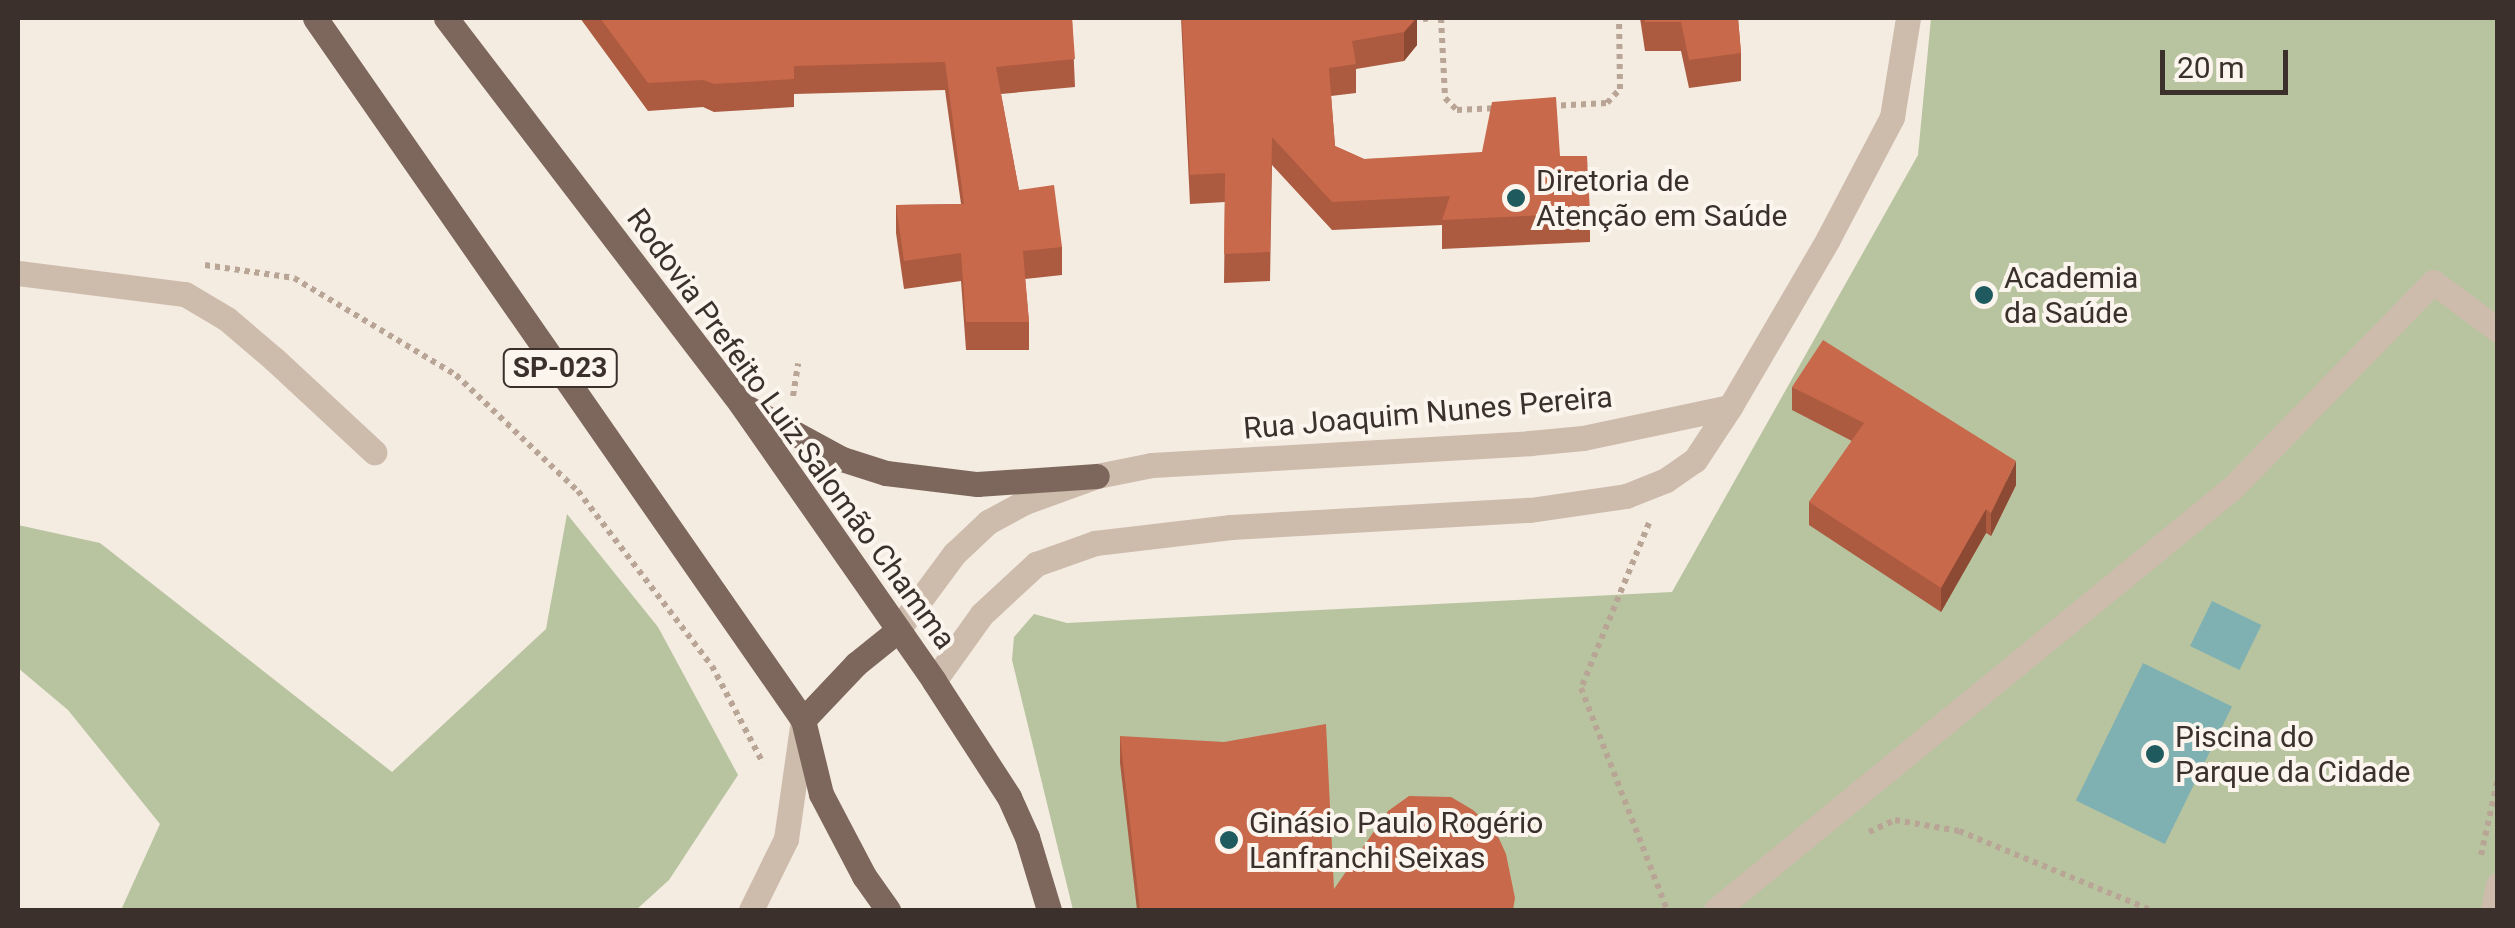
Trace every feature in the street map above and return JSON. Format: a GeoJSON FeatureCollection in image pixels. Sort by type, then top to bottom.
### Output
{"type":"FeatureCollection","features":[{"type":"Feature","properties":{"kind":"main road","name":"SP-023"},"geometry":{"type":"LineString","coordinates":[[315,18],[802,720],[822,794],[849,850],[888,910]]}},
{"type":"Feature","properties":{"kind":"main road","name":"Rodovia Prefeito Luiz Salomão Chamma"},"geometry":{"type":"LineString","coordinates":[[446,18],[741,404],[934,681],[1008,797],[1044,907]]}},
{"type":"Feature","properties":{"kind":"main road"},"geometry":{"type":"LineString","coordinates":[[741,404],[815,446],[886,473],[977,484],[1097,476]]}},
{"type":"Feature","properties":{"kind":"main road"},"geometry":{"type":"LineString","coordinates":[[802,720],[856,664],[897,632]]}},
{"type":"Feature","properties":{"kind":"street"},"geometry":{"type":"LineString","coordinates":[[934,681],[982,614],[1036,564],[1095,543],[1231,528],[1530,510],[1626,496],[1666,480],[1695,460],[1730,407],[1828,239],[1892,117],[1908,18]]}},
{"type":"Feature","properties":{"kind":"street"},"geometry":{"type":"LineString","coordinates":[[18,273],[185,294],[227,319],[374,452]]}},
{"type":"Feature","properties":{"kind":"street"},"geometry":{"type":"LineString","coordinates":[[1716,910],[2232,488],[2433,282],[2498,330]]}},
{"type":"Feature","properties":{"kind":"street","name":"Rua Joaquim Nunes Pereira"},"geometry":{"type":"LineString","coordinates":[[897,632],[954,554],[988,522],[1025,502],[1097,476],[1152,465],[1548,442],[1730,407]]}},
{"type":"Feature","properties":{"kind":"street"},"geometry":{"type":"LineString","coordinates":[[751,910],[786,838],[802,720]]}},
{"type":"Feature","properties":{"kind":"street"},"geometry":{"type":"LineString","coordinates":[[2488,878],[2493,910]]}},
{"type":"Feature","properties":{"kind":"path"},"geometry":{"type":"LineString","coordinates":[[1422,20],[1432,18]]}},
{"type":"Feature","properties":{"kind":"path"},"geometry":{"type":"LineString","coordinates":[[1441,18],[1445,98],[1457,110],[1513,108]]}},
{"type":"Feature","properties":{"kind":"path"},"geometry":{"type":"LineString","coordinates":[[1532,106],[1607,103],[1620,89],[1619,18]]}},
{"type":"Feature","properties":{"kind":"path"},"geometry":{"type":"LineString","coordinates":[[185,294],[204,265],[294,278],[456,376],[578,491],[712,666],[768,774]]}},
{"type":"Feature","properties":{"kind":"path"},"geometry":{"type":"LineString","coordinates":[[1666,480],[1581,688],[1667,910]]}},
{"type":"Feature","properties":{"kind":"path"},"geometry":{"type":"LineString","coordinates":[[2488,878],[2498,778]]}},
{"type":"Feature","properties":{"kind":"path"},"geometry":{"type":"LineString","coordinates":[[1865,834],[1895,820],[1959,831],[2151,910]]}},
{"type":"Feature","properties":{"kind":"green space"},"geometry":{"type":"Polygon","coordinates":[[[1931,18],[2497,18],[2497,910],[1073,910],[1012,660],[1014,637],[1034,614],[1067,623],[1672,592],[1918,155],[1931,18]]]}},
{"type":"Feature","properties":{"kind":"green space"},"geometry":{"type":"Polygon","coordinates":[[[567,514],[658,627],[738,775],[669,880],[636,910],[121,910],[160,824],[68,710],[18,668],[18,525],[100,543],[392,772],[546,629],[567,514]]]}},
{"type":"Feature","properties":{"kind":"water"},"geometry":{"type":"Polygon","coordinates":[[[2212,601],[2261,625],[2240,670],[2190,646],[2212,601]]]}},
{"type":"Feature","properties":{"kind":"water","name":"Piscina do Parque da Cidade"},"geometry":{"type":"Polygon","coordinates":[[[2143,663],[2232,706],[2165,844],[2076,801],[2143,663]]]}},
{"type":"Feature","properties":{"kind":"building"},"geometry":{"type":"Polygon","coordinates":[[[600,18],[1072,18],[1075,59],[996,67],[1019,190],[1054,185],[1062,247],[1023,251],[1029,322],[966,322],[961,253],[904,261],[896,205],[964,204],[945,62],[794,66],[794,79],[648,83],[600,18]]]}},
{"type":"Feature","properties":{"kind":"building"},"geometry":{"type":"Polygon","coordinates":[[[1182,18],[1416,18],[1404,32],[1352,41],[1356,64],[1329,68],[1335,146],[1364,159],[1482,152],[1492,102],[1556,97],[1560,156],[1587,156],[1590,213],[1442,220],[1450,196],[1332,202],[1272,137],[1270,252],[1224,254],[1225,173],[1190,175],[1182,18]]]}},
{"type":"Feature","properties":{"kind":"building"},"geometry":{"type":"Polygon","coordinates":[[[1644,18],[1738,18],[1741,53],[1689,60],[1681,22],[1645,22],[1644,18]]]}},
{"type":"Feature","properties":{"kind":"building"},"geometry":{"type":"Polygon","coordinates":[[[1823,340],[2016,461],[1991,513],[1986,509],[1941,588],[1809,502],[1864,423],[1792,387],[1823,340]]]}},
{"type":"Feature","properties":{"kind":"building"},"geometry":{"type":"Polygon","coordinates":[[[1326,724],[1334,889],[1388,811],[1409,796],[1451,797],[1473,810],[1496,832],[1506,854],[1515,898],[1513,910],[1140,910],[1120,736],[1224,742],[1326,724]]]}},
{"type":"Feature","properties":{"kind":"place","name":"Diretoria de Atenção em Saúde"},"geometry":{"type":"Point","coordinates":[1516,198]}},
{"type":"Feature","properties":{"kind":"place","name":"Academia da Saúde"},"geometry":{"type":"Point","coordinates":[1984,295]}},
{"type":"Feature","properties":{"kind":"place","name":"Piscina do Parque da Cidade"},"geometry":{"type":"Point","coordinates":[2155,754]}},
{"type":"Feature","properties":{"kind":"place","name":"Ginásio Paulo Rogério Lanfranchi Seixas"},"geometry":{"type":"Point","coordinates":[1229,840]}}]}
